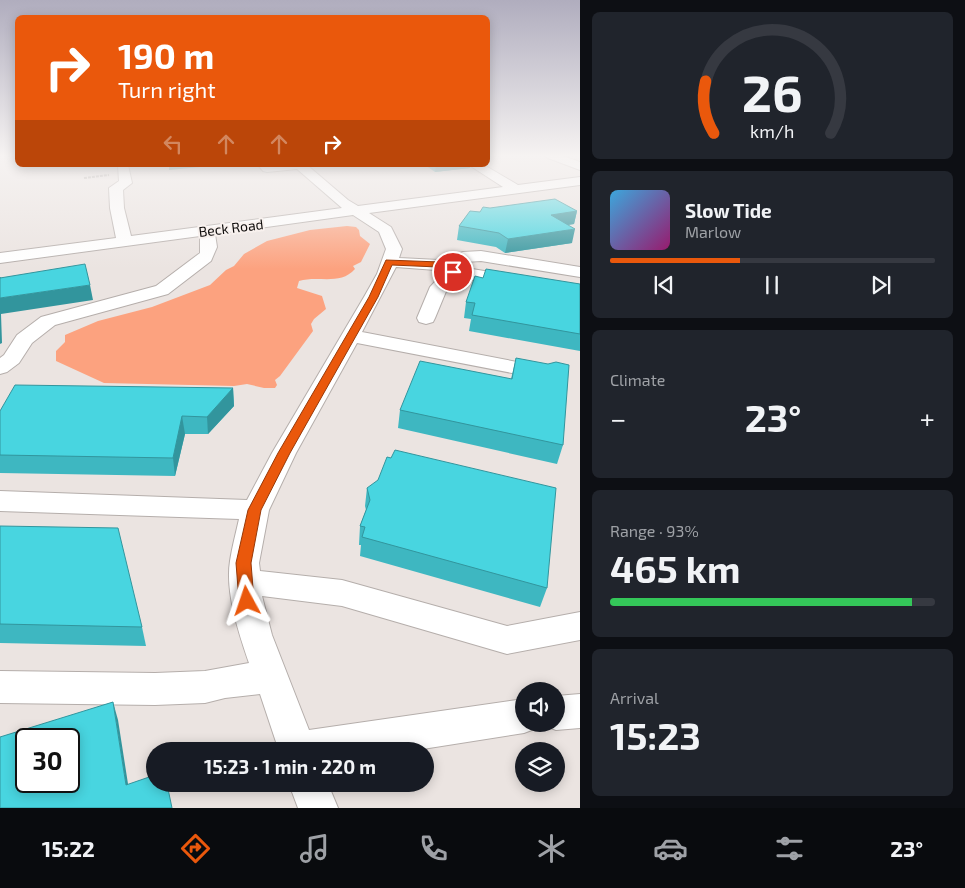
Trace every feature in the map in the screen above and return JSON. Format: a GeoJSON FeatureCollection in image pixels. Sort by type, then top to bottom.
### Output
{"type":"FeatureCollection","features":[{"type":"Feature","properties":{"kind":"street"},"geometry":{"type":"LineString","coordinates":[[117,194],[124,242]]}},
{"type":"Feature","properties":{"kind":"street"},"geometry":{"type":"LineString","coordinates":[[294,742],[270,677],[251,618],[247,601],[244,563],[255,510],[284,453],[373,297],[394,249],[386,230],[343,203],[332,194]]}},
{"type":"Feature","properties":{"kind":"street","name":"Beck Road"},"geometry":{"type":"LineString","coordinates":[[0,258],[490,194]]}},
{"type":"Feature","properties":{"kind":"street"},"geometry":{"type":"LineString","coordinates":[[0,368],[12,359],[24,339],[48,321],[162,290],[174,283],[179,276],[202,262],[208,255],[210,244],[207,231]]}},
{"type":"Feature","properties":{"kind":"street"},"geometry":{"type":"LineString","coordinates":[[426,318],[446,268],[463,256],[481,256],[580,272]]}},
{"type":"Feature","properties":{"kind":"street"},"geometry":{"type":"LineString","coordinates":[[389,262],[446,268],[526,283]]}},
{"type":"Feature","properties":{"kind":"street"},"geometry":{"type":"LineString","coordinates":[[350,336],[544,373]]}},
{"type":"Feature","properties":{"kind":"street"},"geometry":{"type":"LineString","coordinates":[[0,501],[255,510]]}},
{"type":"Feature","properties":{"kind":"street"},"geometry":{"type":"LineString","coordinates":[[245,582],[342,593],[507,640],[580,626]]}},
{"type":"Feature","properties":{"kind":"street"},"geometry":{"type":"LineString","coordinates":[[0,688],[155,689],[206,687],[225,682],[270,677]]}},
{"type":"Feature","properties":{"kind":"street"},"geometry":{"type":"LineString","coordinates":[[565,712],[580,711]]}},
{"type":"Feature","properties":{"kind":"street"},"geometry":{"type":"LineString","coordinates":[[399,742],[515,718]]}},
{"type":"Feature","properties":{"kind":"street"},"geometry":{"type":"LineString","coordinates":[[312,792],[318,808]]}},
{"type":"Feature","properties":{"kind":"shaded area"},"geometry":{"type":"Polygon","coordinates":[[[347,226],[356,227],[359,230],[360,236],[370,244],[361,262],[353,266],[355,269],[349,274],[336,279],[306,279],[299,281],[297,288],[322,296],[326,309],[314,319],[311,324],[313,331],[275,380],[277,385],[275,388],[264,388],[247,384],[234,386],[104,383],[56,361],[56,351],[65,342],[65,335],[98,321],[152,307],[210,285],[226,270],[234,266],[244,254],[267,241],[310,230],[347,226]]]}},
{"type":"Feature","properties":{"kind":"building"},"geometry":{"type":"Polygon","coordinates":[[[555,199],[577,211],[551,215],[575,229],[508,239],[499,233],[459,226],[470,211],[480,212],[483,207],[490,208],[555,199]]]}},
{"type":"Feature","properties":{"kind":"building"},"geometry":{"type":"Polygon","coordinates":[[[85,264],[90,285],[0,298],[0,278],[85,264]]]}},
{"type":"Feature","properties":{"kind":"building"},"geometry":{"type":"Polygon","coordinates":[[[486,269],[580,284],[580,334],[472,315],[475,303],[466,302],[475,276],[483,278],[486,269]]]}},
{"type":"Feature","properties":{"kind":"building"},"geometry":{"type":"Polygon","coordinates":[[[516,358],[548,364],[556,362],[569,365],[563,445],[400,410],[420,361],[512,379],[516,358]]]}},
{"type":"Feature","properties":{"kind":"building"},"geometry":{"type":"Polygon","coordinates":[[[15,385],[233,388],[207,417],[182,416],[173,458],[0,455],[0,411],[15,385]]]}},
{"type":"Feature","properties":{"kind":"building"},"geometry":{"type":"Polygon","coordinates":[[[395,450],[556,488],[547,588],[362,537],[365,527],[360,526],[370,500],[367,488],[378,480],[387,457],[391,458],[395,450]]]}},
{"type":"Feature","properties":{"kind":"building"},"geometry":{"type":"Polygon","coordinates":[[[0,526],[118,528],[142,627],[0,624],[0,526]]]}},
{"type":"Feature","properties":{"kind":"building"},"geometry":{"type":"Polygon","coordinates":[[[113,702],[126,785],[146,778],[146,792],[169,792],[172,808],[0,808],[0,737],[15,732],[15,793],[80,793],[80,728],[29,728],[113,702]]]}},
{"type":"Feature","properties":{"kind":"route"},"geometry":{"type":"LineString","coordinates":[[247,601],[244,563],[255,510],[284,453],[373,297],[389,262],[440,265],[453,272]]}}]}
